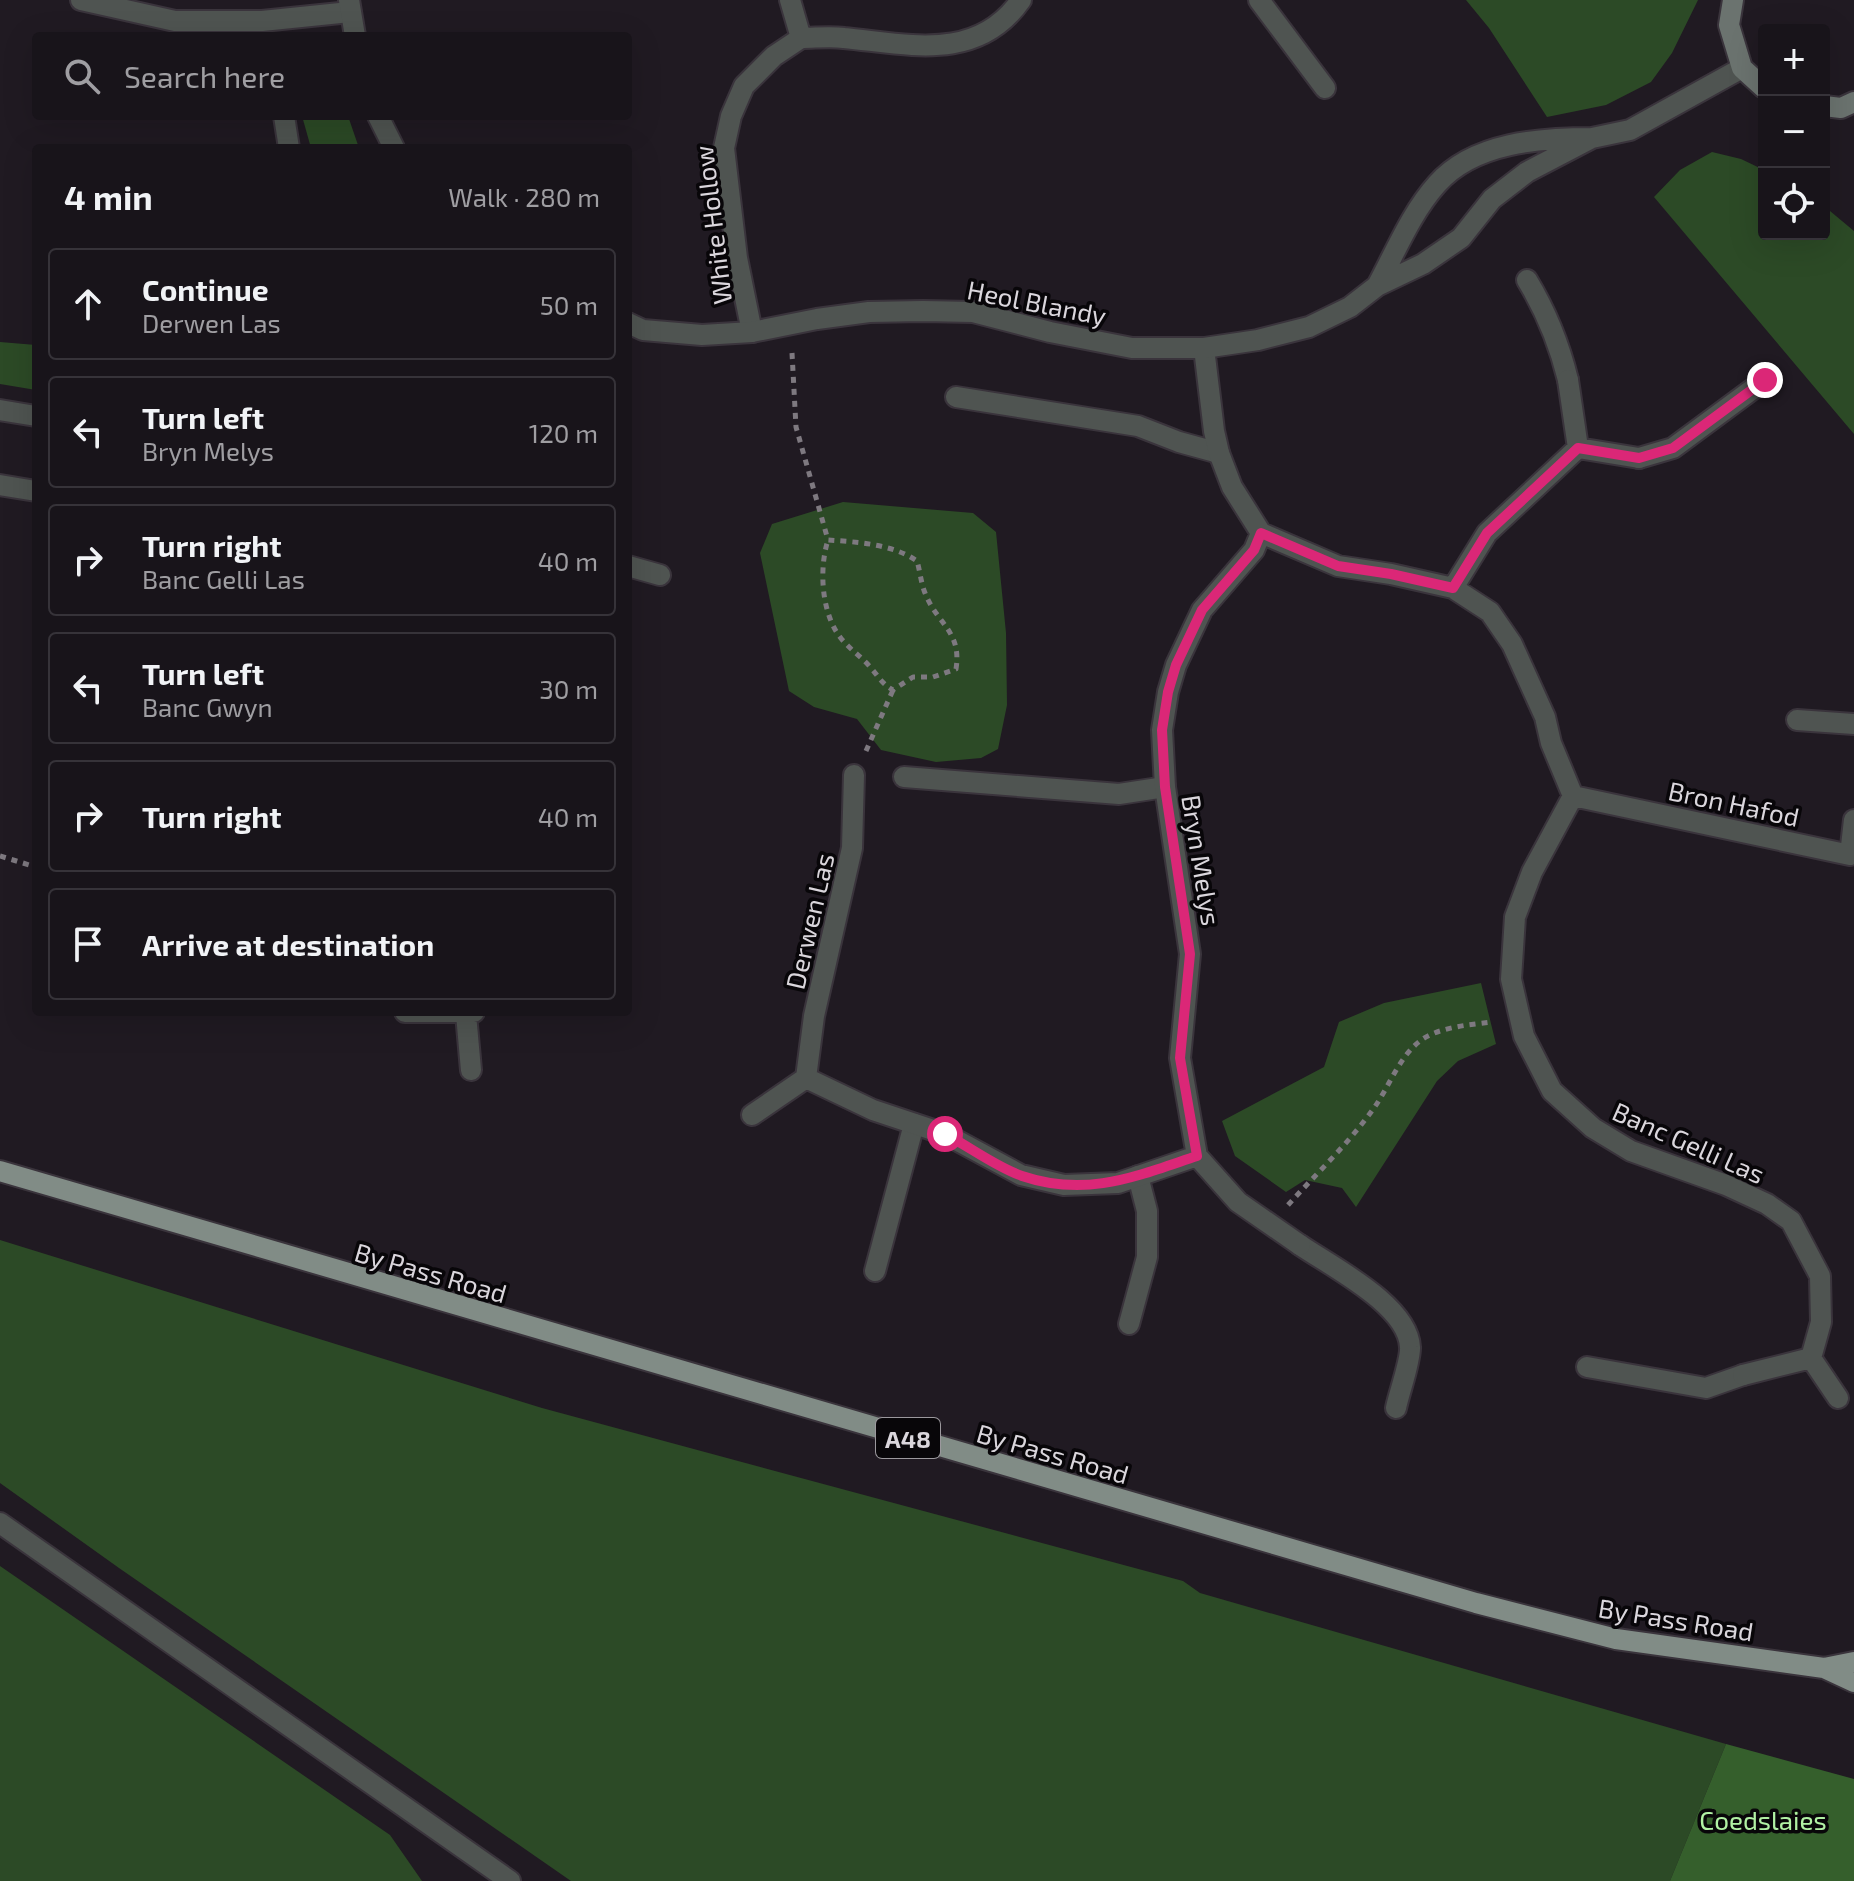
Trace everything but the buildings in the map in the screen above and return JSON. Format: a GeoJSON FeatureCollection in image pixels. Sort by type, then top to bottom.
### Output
{"type":"FeatureCollection","features":[{"type":"Feature","properties":{"kind":"main road"},"geometry":{"type":"LineString","coordinates":[[1733,0],[1729,25],[1742,68],[1758,83]]}},
{"type":"Feature","properties":{"kind":"main road"},"geometry":{"type":"LineString","coordinates":[[1840,106],[1854,125]]}},
{"type":"Feature","properties":{"kind":"main road","name":"By Pass Road"},"geometry":{"type":"LineString","coordinates":[[0,1171],[1476,1603],[1616,1639],[1824,1668],[1854,1682]]}},
{"type":"Feature","properties":{"kind":"main road","name":"By Pass Road"},"geometry":{"type":"LineString","coordinates":[[1824,1668],[1854,1662]]}},
{"type":"Feature","properties":{"kind":"street"},"geometry":{"type":"LineString","coordinates":[[81,0],[175,21],[264,29],[349,6],[354,32]]}},
{"type":"Feature","properties":{"kind":"street"},"geometry":{"type":"LineString","coordinates":[[790,0],[801,38],[843,38],[932,47],[961,41],[993,28],[1021,0]]}},
{"type":"Feature","properties":{"kind":"street"},"geometry":{"type":"LineString","coordinates":[[1259,0],[1325,88]]}},
{"type":"Feature","properties":{"kind":"street","name":"White Hollow"},"geometry":{"type":"LineString","coordinates":[[752,332],[737,258],[724,148],[731,116],[744,86],[774,56],[801,38]]}},
{"type":"Feature","properties":{"kind":"street","name":"Heol Blandy"},"geometry":{"type":"LineString","coordinates":[[1377,286],[1437,183],[1468,160],[1497,148],[1552,138],[1592,138],[1630,130],[1742,68]]}},
{"type":"Feature","properties":{"kind":"street"},"geometry":{"type":"LineString","coordinates":[[285,120],[288,144]]}},
{"type":"Feature","properties":{"kind":"street"},"geometry":{"type":"LineString","coordinates":[[380,120],[392,144]]}},
{"type":"Feature","properties":{"kind":"street","name":"Heol Blandy"},"geometry":{"type":"LineString","coordinates":[[632,325],[643,330],[702,335],[752,332],[869,312],[973,312],[1050,332],[1132,348],[1204,348],[1258,340],[1309,327],[1350,307],[1377,286],[1423,264],[1461,238],[1492,199],[1527,172],[1592,138]]}},
{"type":"Feature","properties":{"kind":"street"},"geometry":{"type":"LineString","coordinates":[[1527,280],[1548,315],[1560,348],[1578,448]]}},
{"type":"Feature","properties":{"kind":"street"},"geometry":{"type":"LineString","coordinates":[[1204,348],[1219,453],[1232,487],[1261,533],[1338,566],[1453,588],[1490,612],[1512,644],[1545,717],[1551,743],[1573,796]]}},
{"type":"Feature","properties":{"kind":"street"},"geometry":{"type":"LineString","coordinates":[[1578,448],[1639,458],[1673,448],[1765,380]]}},
{"type":"Feature","properties":{"kind":"street"},"geometry":{"type":"LineString","coordinates":[[956,397],[1138,426],[1219,453]]}},
{"type":"Feature","properties":{"kind":"street"},"geometry":{"type":"LineString","coordinates":[[0,410],[32,415]]}},
{"type":"Feature","properties":{"kind":"street"},"geometry":{"type":"LineString","coordinates":[[1453,588],[1487,533],[1578,448]]}},
{"type":"Feature","properties":{"kind":"street"},"geometry":{"type":"LineString","coordinates":[[0,485],[32,490]]}},
{"type":"Feature","properties":{"kind":"street","name":"Bryn Melys"},"geometry":{"type":"LineString","coordinates":[[1197,1156],[1180,1058],[1190,954],[1165,787],[1162,730],[1176,665],[1202,610],[1254,550],[1261,533]]}},
{"type":"Feature","properties":{"kind":"street"},"geometry":{"type":"LineString","coordinates":[[632,567],[660,575]]}},
{"type":"Feature","properties":{"kind":"street"},"geometry":{"type":"LineString","coordinates":[[1797,720],[1854,724]]}},
{"type":"Feature","properties":{"kind":"street","name":"Derwen Las"},"geometry":{"type":"LineString","coordinates":[[806,1078],[814,1016],[852,848],[854,775]]}},
{"type":"Feature","properties":{"kind":"street"},"geometry":{"type":"LineString","coordinates":[[904,777],[1119,794],[1165,787]]}},
{"type":"Feature","properties":{"kind":"street","name":"Bron Hafod"},"geometry":{"type":"LineString","coordinates":[[1573,796],[1852,855],[1854,820]]}},
{"type":"Feature","properties":{"kind":"street","name":"Banc Gelli Las"},"geometry":{"type":"LineString","coordinates":[[1573,796],[1532,872],[1515,917],[1511,979],[1524,1036],[1552,1091],[1593,1128],[1631,1151],[1726,1185],[1767,1204],[1791,1221],[1820,1276],[1821,1322],[1811,1358]]}},
{"type":"Feature","properties":{"kind":"street"},"geometry":{"type":"LineString","coordinates":[[470,1016],[471,1070]]}},
{"type":"Feature","properties":{"kind":"street"},"geometry":{"type":"LineString","coordinates":[[752,1115],[806,1078],[873,1110],[945,1134],[1021,1175],[1064,1185],[1118,1183],[1197,1156],[1238,1202],[1367,1290],[1401,1320],[1410,1347],[1396,1408]]}},
{"type":"Feature","properties":{"kind":"street"},"geometry":{"type":"LineString","coordinates":[[875,1271],[914,1124]]}},
{"type":"Feature","properties":{"kind":"street"},"geometry":{"type":"LineString","coordinates":[[1129,1324],[1147,1257],[1147,1211],[1138,1176]]}},
{"type":"Feature","properties":{"kind":"street"},"geometry":{"type":"LineString","coordinates":[[1587,1367],[1706,1388],[1811,1358],[1838,1398]]}},
{"type":"Feature","properties":{"kind":"street"},"geometry":{"type":"LineString","coordinates":[[0,1523],[510,1881]]}},
{"type":"Feature","properties":{"kind":"path"},"geometry":{"type":"LineString","coordinates":[[789,324],[796,427],[828,540],[821,561],[823,593],[837,633],[850,650],[871,667],[883,684],[893,690]]}},
{"type":"Feature","properties":{"kind":"path"},"geometry":{"type":"LineString","coordinates":[[828,540],[884,546],[917,561],[925,593],[956,641],[959,653],[956,669],[933,677],[913,677],[893,690],[854,775]]}},
{"type":"Feature","properties":{"kind":"path"},"geometry":{"type":"LineString","coordinates":[[0,856],[32,866]]}},
{"type":"Feature","properties":{"kind":"path"},"geometry":{"type":"LineString","coordinates":[[1270,1224],[1325,1168],[1373,1109],[1420,1040],[1437,1032],[1469,1025],[1520,1019]]}},
{"type":"Feature","properties":{"kind":"green space"},"geometry":{"type":"Polygon","coordinates":[[[1466,0],[1698,0],[1672,53],[1651,82],[1606,105],[1547,117],[1489,28],[1466,0]]]}},
{"type":"Feature","properties":{"kind":"green space"},"geometry":{"type":"Polygon","coordinates":[[[303,120],[349,120],[358,144],[310,144],[303,120]]]}},
{"type":"Feature","properties":{"kind":"green space"},"geometry":{"type":"Polygon","coordinates":[[[1712,152],[1741,159],[1758,167],[1758,240],[1830,240],[1830,211],[1854,231],[1854,434],[1654,197],[1680,170],[1712,152]]]}},
{"type":"Feature","properties":{"kind":"green space"},"geometry":{"type":"Polygon","coordinates":[[[0,342],[32,345],[32,389],[0,384],[0,342]]]}},
{"type":"Feature","properties":{"kind":"green space"},"geometry":{"type":"Polygon","coordinates":[[[843,502],[973,513],[996,532],[1006,633],[1007,705],[998,749],[981,758],[936,762],[881,750],[857,719],[814,707],[789,691],[760,553],[772,524],[843,502]]]}},
{"type":"Feature","properties":{"kind":"green space"},"geometry":{"type":"Polygon","coordinates":[[[1481,983],[1496,1044],[1458,1061],[1437,1081],[1356,1207],[1342,1188],[1305,1180],[1286,1192],[1235,1156],[1222,1121],[1324,1067],[1339,1022],[1384,1003],[1481,983]]]}},
{"type":"Feature","properties":{"kind":"green space"},"geometry":{"type":"Polygon","coordinates":[[[0,1240],[542,1408],[1183,1581],[1200,1593],[1726,1744],[1670,1881],[571,1881],[0,1483],[0,1240]]]}},
{"type":"Feature","properties":{"kind":"green space"},"geometry":{"type":"Polygon","coordinates":[[[0,1566],[390,1835],[422,1881],[0,1881],[0,1566]]]}},
{"type":"Feature","properties":{"kind":"green space","name":"Coedslaies"},"geometry":{"type":"Polygon","coordinates":[[[1726,1744],[1854,1779],[1854,1881],[1670,1881],[1726,1744]]]}},
{"type":"Feature","properties":{"kind":"route"},"geometry":{"type":"LineString","coordinates":[[945,1134],[1021,1175],[1064,1185],[1118,1183],[1197,1156],[1180,1058],[1190,954],[1165,787],[1162,730],[1176,665],[1202,610],[1254,550],[1261,533],[1338,566],[1453,588],[1487,533],[1578,448],[1639,458],[1673,448],[1765,380]]}}]}
